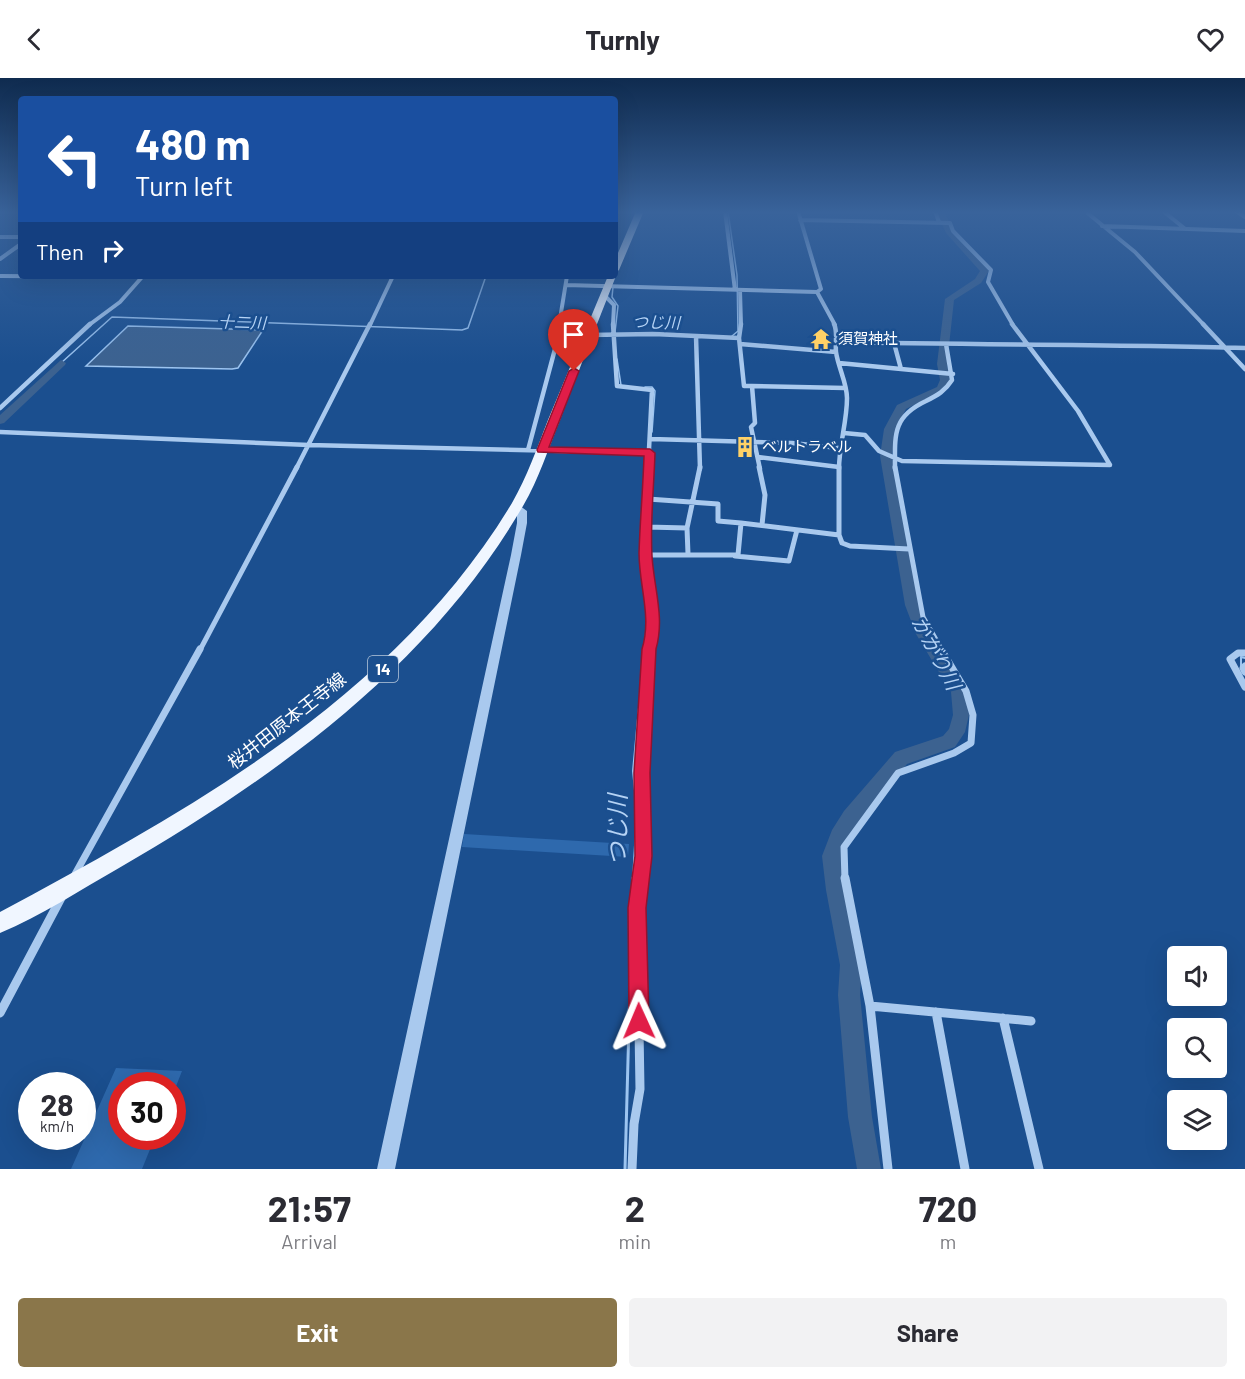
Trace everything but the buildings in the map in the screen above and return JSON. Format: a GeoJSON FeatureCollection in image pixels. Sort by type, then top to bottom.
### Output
{"type":"FeatureCollection","features":[{"type":"Feature","properties":{"kind":"main road","name":"桜井田原本王寺線"},"geometry":{"type":"LineString","coordinates":[[0,923],[199,811],[253,774],[339,707],[393,659],[458,591],[479,565],[516,506],[535,450],[589,335],[608,286]]}},
{"type":"Feature","properties":{"kind":"street"},"geometry":{"type":"LineString","coordinates":[[733,262],[744,386],[846,388]]}},
{"type":"Feature","properties":{"kind":"street"},"geometry":{"type":"LineString","coordinates":[[566,285],[817,292],[821,289],[813,262]]}},
{"type":"Feature","properties":{"kind":"street"},"geometry":{"type":"LineString","coordinates":[[844,433],[865,435],[879,451],[895,459],[915,462],[1110,465],[1078,411],[1030,345],[1016,331],[988,282],[991,270],[983,262]]}},
{"type":"Feature","properties":{"kind":"street"},"geometry":{"type":"LineString","coordinates":[[1144,262],[1245,369]]}},
{"type":"Feature","properties":{"kind":"street"},"geometry":{"type":"LineString","coordinates":[[0,276],[18,276]]}},
{"type":"Feature","properties":{"kind":"street"},"geometry":{"type":"LineString","coordinates":[[0,408],[92,323],[126,296],[141,279]]}},
{"type":"Feature","properties":{"kind":"street"},"geometry":{"type":"LineString","coordinates":[[0,1013],[186,675],[309,445],[348,371],[392,279]]}},
{"type":"Feature","properties":{"kind":"street"},"geometry":{"type":"LineString","coordinates":[[535,450],[567,279]]}},
{"type":"Feature","properties":{"kind":"street"},"geometry":{"type":"LineString","coordinates":[[608,286],[614,305],[612,335],[616,386],[652,390],[646,555],[653,614],[642,773],[644,856],[637,908],[640,1089],[634,1124],[632,1169]]}},
{"type":"Feature","properties":{"kind":"street"},"geometry":{"type":"LineString","coordinates":[[817,292],[836,328],[836,352],[846,388],[844,433],[839,448],[838,467],[839,535],[845,545],[909,549]]}},
{"type":"Feature","properties":{"kind":"street"},"geometry":{"type":"LineString","coordinates":[[589,335],[739,338]]}},
{"type":"Feature","properties":{"kind":"street"},"geometry":{"type":"LineString","coordinates":[[688,554],[687,528],[700,474],[701,440],[696,336]]}},
{"type":"Feature","properties":{"kind":"street"},"geometry":{"type":"LineString","coordinates":[[837,342],[1124,344],[1245,348]]}},
{"type":"Feature","properties":{"kind":"street"},"geometry":{"type":"LineString","coordinates":[[894,343],[901,369]]}},
{"type":"Feature","properties":{"kind":"street"},"geometry":{"type":"LineString","coordinates":[[740,344],[836,352]]}},
{"type":"Feature","properties":{"kind":"street"},"geometry":{"type":"LineString","coordinates":[[888,1169],[870,1006],[844,874],[844,847],[898,773],[909,767],[961,752],[971,743],[974,715],[966,691],[923,617],[895,474],[895,436],[902,418],[913,407],[944,392],[952,380],[953,374],[946,344]]}},
{"type":"Feature","properties":{"kind":"street"},"geometry":{"type":"LineString","coordinates":[[840,363],[953,374]]}},
{"type":"Feature","properties":{"kind":"street"},"geometry":{"type":"LineString","coordinates":[[752,386],[755,423],[751,427],[765,495],[762,525]]}},
{"type":"Feature","properties":{"kind":"street"},"geometry":{"type":"LineString","coordinates":[[0,432],[309,445],[650,453]]}},
{"type":"Feature","properties":{"kind":"street"},"geometry":{"type":"LineString","coordinates":[[651,439],[754,442],[839,448]]}},
{"type":"Feature","properties":{"kind":"street"},"geometry":{"type":"LineString","coordinates":[[758,457],[838,467]]}},
{"type":"Feature","properties":{"kind":"street"},"geometry":{"type":"LineString","coordinates":[[648,499],[718,504],[718,521],[839,535]]}},
{"type":"Feature","properties":{"kind":"street"},"geometry":{"type":"LineString","coordinates":[[386,1169],[517,550],[522,510],[516,506]]}},
{"type":"Feature","properties":{"kind":"street"},"geometry":{"type":"LineString","coordinates":[[732,556],[738,555],[741,523]]}},
{"type":"Feature","properties":{"kind":"street"},"geometry":{"type":"LineString","coordinates":[[647,527],[687,528]]}},
{"type":"Feature","properties":{"kind":"street"},"geometry":{"type":"LineString","coordinates":[[646,555],[688,554],[789,561],[797,530]]}},
{"type":"Feature","properties":{"kind":"street"},"geometry":{"type":"LineString","coordinates":[[1245,653],[1238,653],[1230,659],[1245,687]]}},
{"type":"Feature","properties":{"kind":"street"},"geometry":{"type":"LineString","coordinates":[[1245,666],[1243,668],[1245,672]]}},
{"type":"Feature","properties":{"kind":"street"},"geometry":{"type":"LineString","coordinates":[[870,1006],[1031,1021]]}},
{"type":"Feature","properties":{"kind":"street"},"geometry":{"type":"LineString","coordinates":[[936,1012],[965,1169]]}},
{"type":"Feature","properties":{"kind":"street"},"geometry":{"type":"LineString","coordinates":[[1003,1018],[1039,1169]]}},
{"type":"Feature","properties":{"kind":"shaded area"},"geometry":{"type":"Polygon","coordinates":[[[128,326],[263,330],[238,368],[86,366],[128,326]]]}},
{"type":"Feature","properties":{"kind":"shaded area"},"geometry":{"type":"Polygon","coordinates":[[[464,834],[629,844],[628,857],[462,847],[464,834]]]}},
{"type":"Feature","properties":{"kind":"shaded area"},"geometry":{"type":"Polygon","coordinates":[[[116,1068],[182,1071],[182,1072],[114,1072],[116,1068]]]}},
{"type":"Feature","properties":{"kind":"shaded area"},"geometry":{"type":"Polygon","coordinates":[[[108,1086],[108,1150],[150,1150],[142,1169],[71,1169],[79,1150],[96,1150],[96,1113],[108,1086]]]}},
{"type":"Feature","properties":{"kind":"waterway","name":"つじ川"},"geometry":{"type":"LineString","coordinates":[[732,336],[738,331],[735,262]]}},
{"type":"Feature","properties":{"kind":"waterway","name":"かがり川"},"geometry":{"type":"LineString","coordinates":[[869,1169],[860,1117],[849,995],[851,965],[836,890],[832,856],[839,836],[851,817],[901,758],[949,742],[957,732],[961,715],[959,692],[921,630],[912,605],[886,456],[890,429],[901,407],[942,389],[945,380],[942,364],[950,299],[978,281],[985,271],[977,262]]}},
{"type":"Feature","properties":{"kind":"waterway","name":"十二川"},"geometry":{"type":"LineString","coordinates":[[61,363],[112,317],[462,330],[468,328],[485,279]]}},
{"type":"Feature","properties":{"kind":"waterway"},"geometry":{"type":"LineString","coordinates":[[613,287],[612,297],[618,306],[615,332]]}},
{"type":"Feature","properties":{"kind":"waterway","name":"つじ川"},"geometry":{"type":"LineString","coordinates":[[617,359],[621,385]]}},
{"type":"Feature","properties":{"kind":"waterway","name":"十二川"},"geometry":{"type":"LineString","coordinates":[[0,421],[61,363]]}},
{"type":"Feature","properties":{"kind":"waterway","name":"つじ川"},"geometry":{"type":"LineString","coordinates":[[645,387],[652,387],[655,391],[652,432]]}},
{"type":"Feature","properties":{"kind":"waterway","name":"つじ川"},"geometry":{"type":"LineString","coordinates":[[646,469],[647,455]]}},
{"type":"Feature","properties":{"kind":"waterway","name":"つじ川"},"geometry":{"type":"LineString","coordinates":[[642,539],[646,467]]}},
{"type":"Feature","properties":{"kind":"waterway","name":"つじ川"},"geometry":{"type":"LineString","coordinates":[[633,880],[637,810],[633,771],[648,613],[644,564]]}},
{"type":"Feature","properties":{"kind":"waterway"},"geometry":{"type":"LineString","coordinates":[[1241,666],[1241,657],[1245,658]]}},
{"type":"Feature","properties":{"kind":"waterway","name":"つじ川"},"geometry":{"type":"LineString","coordinates":[[625,1169],[633,878]]}},
{"type":"Feature","properties":{"kind":"place","name":"須賀神社"},"geometry":{"type":"Point","coordinates":[821,339]}},
{"type":"Feature","properties":{"kind":"place","name":"ベルトラベル"},"geometry":{"type":"Point","coordinates":[745,447]}},
{"type":"Feature","properties":{"kind":"route"},"geometry":{"type":"LineString","coordinates":[[574,371],[542,450],[650,453],[646,555],[653,614],[642,773],[644,856],[637,908],[639,1021]]}}]}
